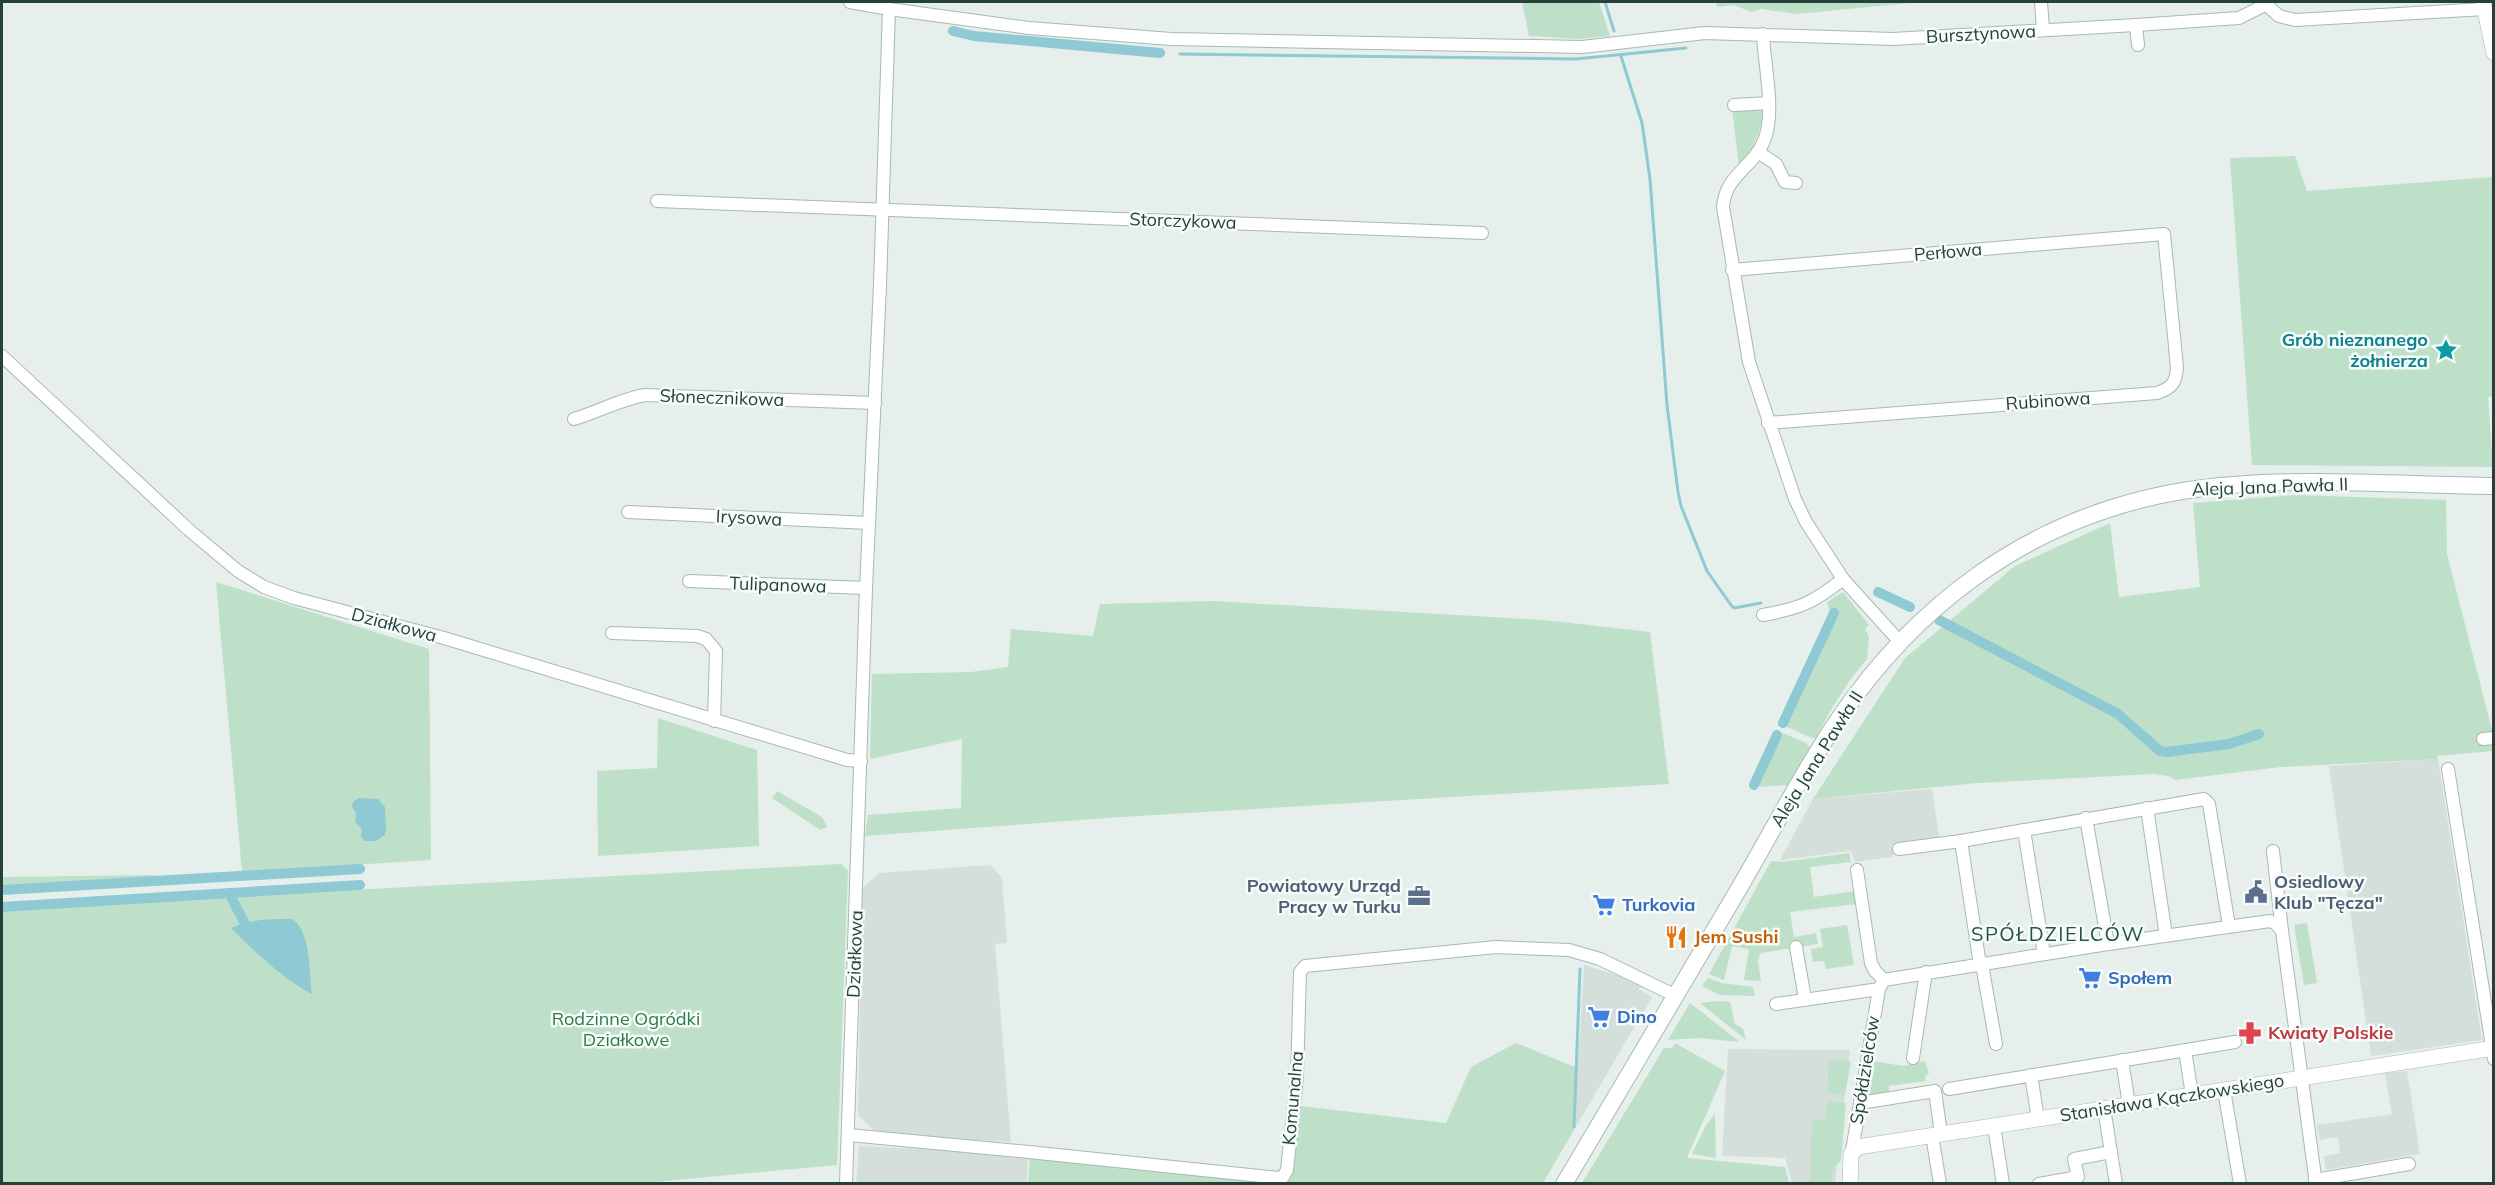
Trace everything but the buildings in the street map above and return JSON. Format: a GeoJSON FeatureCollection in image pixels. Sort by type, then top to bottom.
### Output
{"type":"FeatureCollection","features":[{"type":"Feature","properties":{"kind":"main road","name":"Aleja Jana Pawła II"},"geometry":{"type":"LineString","coordinates":[[1564,1184],[1838,721],[1899,641],[1951,594],[1991,564],[2049,532],[2125,504],[2180,491],[2276,483],[2493,486]]}},
{"type":"Feature","properties":{"kind":"street","name":"Bursztynowa"},"geometry":{"type":"LineString","coordinates":[[850,2],[1029,28],[1194,40],[1582,47],[1705,33],[1893,39],[2136,25],[2239,18],[2264,3]]}},
{"type":"Feature","properties":{"kind":"street"},"geometry":{"type":"LineString","coordinates":[[2041,2],[2043,30]]}},
{"type":"Feature","properties":{"kind":"street"},"geometry":{"type":"LineString","coordinates":[[2264,3],[2279,16],[2295,20],[2484,5],[2493,53]]}},
{"type":"Feature","properties":{"kind":"street"},"geometry":{"type":"LineString","coordinates":[[860,767],[889,9]]}},
{"type":"Feature","properties":{"kind":"street"},"geometry":{"type":"LineString","coordinates":[[2136,25],[2138,45]]}},
{"type":"Feature","properties":{"kind":"street"},"geometry":{"type":"LineString","coordinates":[[1763,34],[1769,123],[1758,152],[1731,180],[1725,193],[1723,207],[1749,362],[1799,509],[1843,579],[1899,641]]}},
{"type":"Feature","properties":{"kind":"street"},"geometry":{"type":"LineString","coordinates":[[1734,105],[1769,103]]}},
{"type":"Feature","properties":{"kind":"street"},"geometry":{"type":"LineString","coordinates":[[1758,152],[1776,164],[1785,182],[1796,183]]}},
{"type":"Feature","properties":{"kind":"street","name":"Storczykowa"},"geometry":{"type":"LineString","coordinates":[[657,201],[1482,233]]}},
{"type":"Feature","properties":{"kind":"street","name":"Perłowa"},"geometry":{"type":"LineString","coordinates":[[1732,270],[2164,234]]}},
{"type":"Feature","properties":{"kind":"street","name":"Rubinowa"},"geometry":{"type":"LineString","coordinates":[[1768,423],[2145,394],[2166,390],[2173,386],[2177,367],[2164,234]]}},
{"type":"Feature","properties":{"kind":"street","name":"Działkowa"},"geometry":{"type":"LineString","coordinates":[[2,356],[189,530],[238,571],[264,587],[294,598],[444,638],[847,760],[860,767],[846,1184]]}},
{"type":"Feature","properties":{"kind":"street","name":"Słonecznikowa"},"geometry":{"type":"LineString","coordinates":[[574,419],[601,412],[625,400],[645,396],[875,404]]}},
{"type":"Feature","properties":{"kind":"street","name":"Irysowa"},"geometry":{"type":"LineString","coordinates":[[628,512],[869,523]]}},
{"type":"Feature","properties":{"kind":"street"},"geometry":{"type":"LineString","coordinates":[[1763,615],[1796,609],[1810,603],[1843,579]]}},
{"type":"Feature","properties":{"kind":"street","name":"Tulipanowa"},"geometry":{"type":"LineString","coordinates":[[689,581],[866,588]]}},
{"type":"Feature","properties":{"kind":"street"},"geometry":{"type":"LineString","coordinates":[[612,633],[697,636],[712,644],[716,651],[714,721]]}},
{"type":"Feature","properties":{"kind":"street"},"geometry":{"type":"LineString","coordinates":[[2448,769],[2493,1051]]}},
{"type":"Feature","properties":{"kind":"street"},"geometry":{"type":"LineString","coordinates":[[1899,849],[1961,841],[2204,799],[2209,804],[2229,926]]}},
{"type":"Feature","properties":{"kind":"street"},"geometry":{"type":"LineString","coordinates":[[2147,808],[2166,936]]}},
{"type":"Feature","properties":{"kind":"street"},"geometry":{"type":"LineString","coordinates":[[2086,818],[2108,944]]}},
{"type":"Feature","properties":{"kind":"street"},"geometry":{"type":"LineString","coordinates":[[2024,830],[2044,954]]}},
{"type":"Feature","properties":{"kind":"street"},"geometry":{"type":"LineString","coordinates":[[1961,841],[1980,964],[1996,1044]]}},
{"type":"Feature","properties":{"kind":"street"},"geometry":{"type":"LineString","coordinates":[[2273,851],[2315,1182],[2409,1164]]}},
{"type":"Feature","properties":{"kind":"street"},"geometry":{"type":"LineString","coordinates":[[1857,870],[1871,963],[1882,984]]}},
{"type":"Feature","properties":{"kind":"street","name":"Spółdzielców"},"geometry":{"type":"LineString","coordinates":[[1776,1004],[1882,984],[1926,972],[2229,926],[2270,921],[2282,931]]}},
{"type":"Feature","properties":{"kind":"street","name":"Komunalna"},"geometry":{"type":"LineString","coordinates":[[849,1136],[1279,1178],[1287,1170],[1297,1077],[1300,972],[1305,966],[1496,947],[1569,950],[1600,959],[1676,996]]}},
{"type":"Feature","properties":{"kind":"street"},"geometry":{"type":"LineString","coordinates":[[1796,947],[1805,999]]}},
{"type":"Feature","properties":{"kind":"street"},"geometry":{"type":"LineString","coordinates":[[1913,1059],[1926,972]]}},
{"type":"Feature","properties":{"kind":"street","name":"Spółdzielców"},"geometry":{"type":"LineString","coordinates":[[1852,1151],[1882,984]]}},
{"type":"Feature","properties":{"kind":"street"},"geometry":{"type":"LineString","coordinates":[[1949,1089],[2235,1042]]}},
{"type":"Feature","properties":{"kind":"street"},"geometry":{"type":"LineString","coordinates":[[2185,1050],[2192,1095]]}},
{"type":"Feature","properties":{"kind":"street","name":"Stanisława Kączkowskiego"},"geometry":{"type":"LineString","coordinates":[[1852,1151],[1858,1147],[2129,1104],[2493,1051]]}},
{"type":"Feature","properties":{"kind":"street"},"geometry":{"type":"LineString","coordinates":[[2122,1060],[2129,1104]]}},
{"type":"Feature","properties":{"kind":"street"},"geometry":{"type":"LineString","coordinates":[[2031,1075],[2038,1119]]}},
{"type":"Feature","properties":{"kind":"street"},"geometry":{"type":"LineString","coordinates":[[2224,1090],[2240,1184]]}},
{"type":"Feature","properties":{"kind":"street"},"geometry":{"type":"LineString","coordinates":[[1860,1103],[1935,1091],[1940,1184]]}},
{"type":"Feature","properties":{"kind":"street"},"geometry":{"type":"LineString","coordinates":[[2104,1108],[2116,1184]]}},
{"type":"Feature","properties":{"kind":"street"},"geometry":{"type":"LineString","coordinates":[[1994,1126],[2003,1184]]}},
{"type":"Feature","properties":{"kind":"street"},"geometry":{"type":"LineString","coordinates":[[1850,1184],[1852,1151]]}},
{"type":"Feature","properties":{"kind":"street"},"geometry":{"type":"LineString","coordinates":[[2038,1184],[2078,1177],[2074,1159],[2111,1152]]}},
{"type":"Feature","properties":{"kind":"shaded area"},"geometry":{"type":"Polygon","coordinates":[[[2438,759],[2482,1040],[2371,1056],[2329,766],[2438,759]]]}},
{"type":"Feature","properties":{"kind":"shaded area"},"geometry":{"type":"Polygon","coordinates":[[[1932,789],[1939,837],[1892,845],[1893,857],[1855,862],[1851,851],[1780,860],[1813,799],[1932,789]]]}},
{"type":"Feature","properties":{"kind":"shaded area"},"geometry":{"type":"Polygon","coordinates":[[[990,865],[1002,878],[1007,943],[995,944],[1011,1142],[878,1134],[858,1115],[862,889],[879,873],[990,865]]]}},
{"type":"Feature","properties":{"kind":"shaded area"},"geometry":{"type":"Polygon","coordinates":[[[1584,965],[1643,983],[1639,989],[1652,997],[1574,1130],[1584,965]]]}},
{"type":"Feature","properties":{"kind":"shaded area"},"geometry":{"type":"Polygon","coordinates":[[[1728,1049],[1850,1050],[1835,1183],[1792,1183],[1785,1158],[1722,1156],[1728,1049]]]}},
{"type":"Feature","properties":{"kind":"shaded area"},"geometry":{"type":"Polygon","coordinates":[[[2407,1071],[2420,1154],[2326,1170],[2324,1156],[2340,1153],[2338,1137],[2320,1140],[2317,1125],[2392,1114],[2385,1073],[2407,1071]]]}},
{"type":"Feature","properties":{"kind":"shaded area"},"geometry":{"type":"Polygon","coordinates":[[[859,1146],[1028,1154],[1027,1183],[856,1184],[859,1146]]]}},
{"type":"Feature","properties":{"kind":"green space"},"geometry":{"type":"Polygon","coordinates":[[[1522,2],[1599,2],[1610,36],[1579,39],[1529,36],[1522,2]]]}},
{"type":"Feature","properties":{"kind":"green space"},"geometry":{"type":"Polygon","coordinates":[[[1716,2],[1920,2],[1797,14],[1761,9],[1751,12],[1734,5],[1717,7],[1716,2]]]}},
{"type":"Feature","properties":{"kind":"green space"},"geometry":{"type":"Polygon","coordinates":[[[1763,107],[1756,139],[1739,167],[1732,108],[1763,107]]]}},
{"type":"Feature","properties":{"kind":"green space"},"geometry":{"type":"Polygon","coordinates":[[[2295,156],[2307,191],[2493,177],[2494,396],[2488,397],[2493,467],[2252,465],[2230,158],[2295,156]]]}},
{"type":"Feature","properties":{"kind":"green space"},"geometry":{"type":"Polygon","coordinates":[[[2295,495],[2446,500],[2447,554],[2493,734],[2493,751],[2437,756],[2438,759],[2281,767],[2175,780],[2168,776],[2154,774],[1978,783],[1813,799],[1905,658],[2015,566],[2110,523],[2119,597],[2200,587],[2193,503],[2295,495]]]}},
{"type":"Feature","properties":{"kind":"green space"},"geometry":{"type":"Polygon","coordinates":[[[216,582],[429,649],[431,860],[242,872],[216,582]]]}},
{"type":"Feature","properties":{"kind":"green space"},"geometry":{"type":"Polygon","coordinates":[[[1843,592],[1869,625],[1865,629],[1869,637],[1867,659],[1852,677],[1816,738],[1812,738],[1785,726],[1829,623],[1830,614],[1827,602],[1843,592]]]}},
{"type":"Feature","properties":{"kind":"green space"},"geometry":{"type":"Polygon","coordinates":[[[1213,601],[1544,620],[1650,632],[1669,784],[1121,817],[865,836],[868,815],[961,808],[962,739],[870,759],[872,674],[971,672],[1008,667],[1011,629],[1093,636],[1100,604],[1213,601]]]}},
{"type":"Feature","properties":{"kind":"green space"},"geometry":{"type":"Polygon","coordinates":[[[658,718],[757,750],[759,846],[598,856],[597,771],[657,768],[658,718]]]}},
{"type":"Feature","properties":{"kind":"green space"},"geometry":{"type":"Polygon","coordinates":[[[1783,733],[1806,743],[1810,747],[1808,753],[1789,785],[1754,787],[1783,733]]]}},
{"type":"Feature","properties":{"kind":"green space"},"geometry":{"type":"Polygon","coordinates":[[[777,791],[822,817],[827,827],[820,830],[772,798],[777,791]]]}},
{"type":"Feature","properties":{"kind":"green space"},"geometry":{"type":"Polygon","coordinates":[[[1849,853],[1851,862],[1810,867],[1814,897],[1855,891],[1857,904],[1790,912],[1794,937],[1816,933],[1818,944],[1761,953],[1758,960],[1761,981],[1744,980],[1749,949],[1732,946],[1724,980],[1709,974],[1771,861],[1783,862],[1849,853]]]}},
{"type":"Feature","properties":{"kind":"green space","name":"Rodzinne Ogródki Działkowe"},"geometry":{"type":"Polygon","coordinates":[[[841,864],[848,870],[837,1165],[632,1184],[2,1184],[2,912],[240,896],[841,864]]]}},
{"type":"Feature","properties":{"kind":"green space"},"geometry":{"type":"Polygon","coordinates":[[[153,875],[164,885],[2,893],[2,877],[153,875]]]}},
{"type":"Feature","properties":{"kind":"green space"},"geometry":{"type":"Polygon","coordinates":[[[2307,923],[2317,983],[2304,985],[2294,925],[2307,923]]]}},
{"type":"Feature","properties":{"kind":"green space"},"geometry":{"type":"Polygon","coordinates":[[[1847,925],[1854,965],[1826,969],[1824,961],[1813,962],[1811,949],[1823,947],[1820,929],[1847,925]]]}},
{"type":"Feature","properties":{"kind":"green space"},"geometry":{"type":"Polygon","coordinates":[[[1708,978],[1722,983],[1753,987],[1755,996],[1720,995],[1702,986],[1708,978]]]}},
{"type":"Feature","properties":{"kind":"green space"},"geometry":{"type":"Polygon","coordinates":[[[1730,1002],[1735,1024],[1743,1029],[1746,1040],[1700,1003],[1730,1002]]]}},
{"type":"Feature","properties":{"kind":"green space"},"geometry":{"type":"Polygon","coordinates":[[[1690,1003],[1740,1042],[1699,1038],[1668,1040],[1690,1003]]]}},
{"type":"Feature","properties":{"kind":"green space"},"geometry":{"type":"Polygon","coordinates":[[[1516,1043],[1577,1068],[1574,1130],[1543,1183],[1028,1184],[1030,1158],[1288,1182],[1301,1106],[1446,1123],[1471,1067],[1516,1043]]]}},
{"type":"Feature","properties":{"kind":"green space"},"geometry":{"type":"Polygon","coordinates":[[[1675,1043],[1725,1071],[1687,1158],[1785,1167],[1789,1183],[1582,1183],[1664,1048],[1672,1048],[1675,1043]]]}},
{"type":"Feature","properties":{"kind":"green space"},"geometry":{"type":"Polygon","coordinates":[[[1829,1060],[1851,1061],[1845,1095],[1827,1093],[1829,1060]]]}},
{"type":"Feature","properties":{"kind":"green space"},"geometry":{"type":"Polygon","coordinates":[[[1873,1061],[1903,1066],[1925,1061],[1929,1073],[1925,1077],[1926,1081],[1889,1086],[1889,1094],[1866,1097],[1873,1061]]]}},
{"type":"Feature","properties":{"kind":"green space"},"geometry":{"type":"Polygon","coordinates":[[[1827,1101],[1846,1103],[1841,1161],[1834,1166],[1831,1183],[1810,1183],[1812,1119],[1825,1121],[1827,1101]]]}},
{"type":"Feature","properties":{"kind":"green space"},"geometry":{"type":"Polygon","coordinates":[[[1715,1114],[1716,1158],[1692,1154],[1705,1127],[1715,1114]]]}},
{"type":"Feature","properties":{"kind":"water"},"geometry":{"type":"Polygon","coordinates":[[[359,798],[378,799],[385,807],[385,835],[376,841],[365,841],[361,837],[362,829],[355,822],[356,813],[352,807],[353,802],[359,798]]]}},
{"type":"Feature","properties":{"kind":"water"},"geometry":{"type":"Polygon","coordinates":[[[292,919],[303,933],[306,942],[312,994],[280,973],[231,928],[253,921],[292,919]]]}},
{"type":"Feature","properties":{"kind":"waterway"},"geometry":{"type":"LineString","coordinates":[[1605,2],[1614,31]]}},
{"type":"Feature","properties":{"kind":"waterway"},"geometry":{"type":"LineString","coordinates":[[953,31],[974,36],[1160,53]]}},
{"type":"Feature","properties":{"kind":"waterway"},"geometry":{"type":"LineString","coordinates":[[1180,54],[1576,59],[1686,48]]}},
{"type":"Feature","properties":{"kind":"waterway"},"geometry":{"type":"LineString","coordinates":[[1621,56],[1642,123],[1650,179],[1667,405],[1681,506],[1707,571],[1731,605],[1734,608],[1761,603]]}},
{"type":"Feature","properties":{"kind":"waterway"},"geometry":{"type":"LineString","coordinates":[[1878,592],[1910,607]]}},
{"type":"Feature","properties":{"kind":"waterway"},"geometry":{"type":"LineString","coordinates":[[1783,723],[1834,613]]}},
{"type":"Feature","properties":{"kind":"waterway"},"geometry":{"type":"LineString","coordinates":[[1939,620],[2118,714],[2160,751],[2229,744],[2259,734]]}},
{"type":"Feature","properties":{"kind":"waterway"},"geometry":{"type":"LineString","coordinates":[[1754,785],[1777,735]]}},
{"type":"Feature","properties":{"kind":"waterway"},"geometry":{"type":"LineString","coordinates":[[2,890],[360,869]]}},
{"type":"Feature","properties":{"kind":"waterway"},"geometry":{"type":"LineString","coordinates":[[2,907],[360,885]]}},
{"type":"Feature","properties":{"kind":"waterway"},"geometry":{"type":"LineString","coordinates":[[229,893],[244,922]]}},
{"type":"Feature","properties":{"kind":"waterway"},"geometry":{"type":"LineString","coordinates":[[1574,1127],[1580,969]]}},
{"type":"Feature","properties":{"kind":"place","name":"Grób nieznanego żołnierza"},"geometry":{"type":"Point","coordinates":[2446,350]}},
{"type":"Feature","properties":{"kind":"place","name":"Osiedlowy Klub \"Tęcza\""},"geometry":{"type":"Point","coordinates":[2256,892]}},
{"type":"Feature","properties":{"kind":"place","name":"Powiatowy Urząd Pracy w Turku"},"geometry":{"type":"Point","coordinates":[1419,896]}},
{"type":"Feature","properties":{"kind":"place","name":"Turkovia"},"geometry":{"type":"Point","coordinates":[1604,905]}},
{"type":"Feature","properties":{"kind":"place","name":"Jem Sushi"},"geometry":{"type":"Point","coordinates":[1676,937]}},
{"type":"Feature","properties":{"kind":"place","name":"Społem"},"geometry":{"type":"Point","coordinates":[2090,978]}},
{"type":"Feature","properties":{"kind":"place","name":"Dino"},"geometry":{"type":"Point","coordinates":[1599,1017]}},
{"type":"Feature","properties":{"kind":"place","name":"Kwiaty Polskie"},"geometry":{"type":"Point","coordinates":[2250,1033]}},
{"type":"Feature","properties":{"kind":"district","name":"SPÓŁDZIELCÓW"},"geometry":{"type":"Point","coordinates":[2058,934]}}]}
